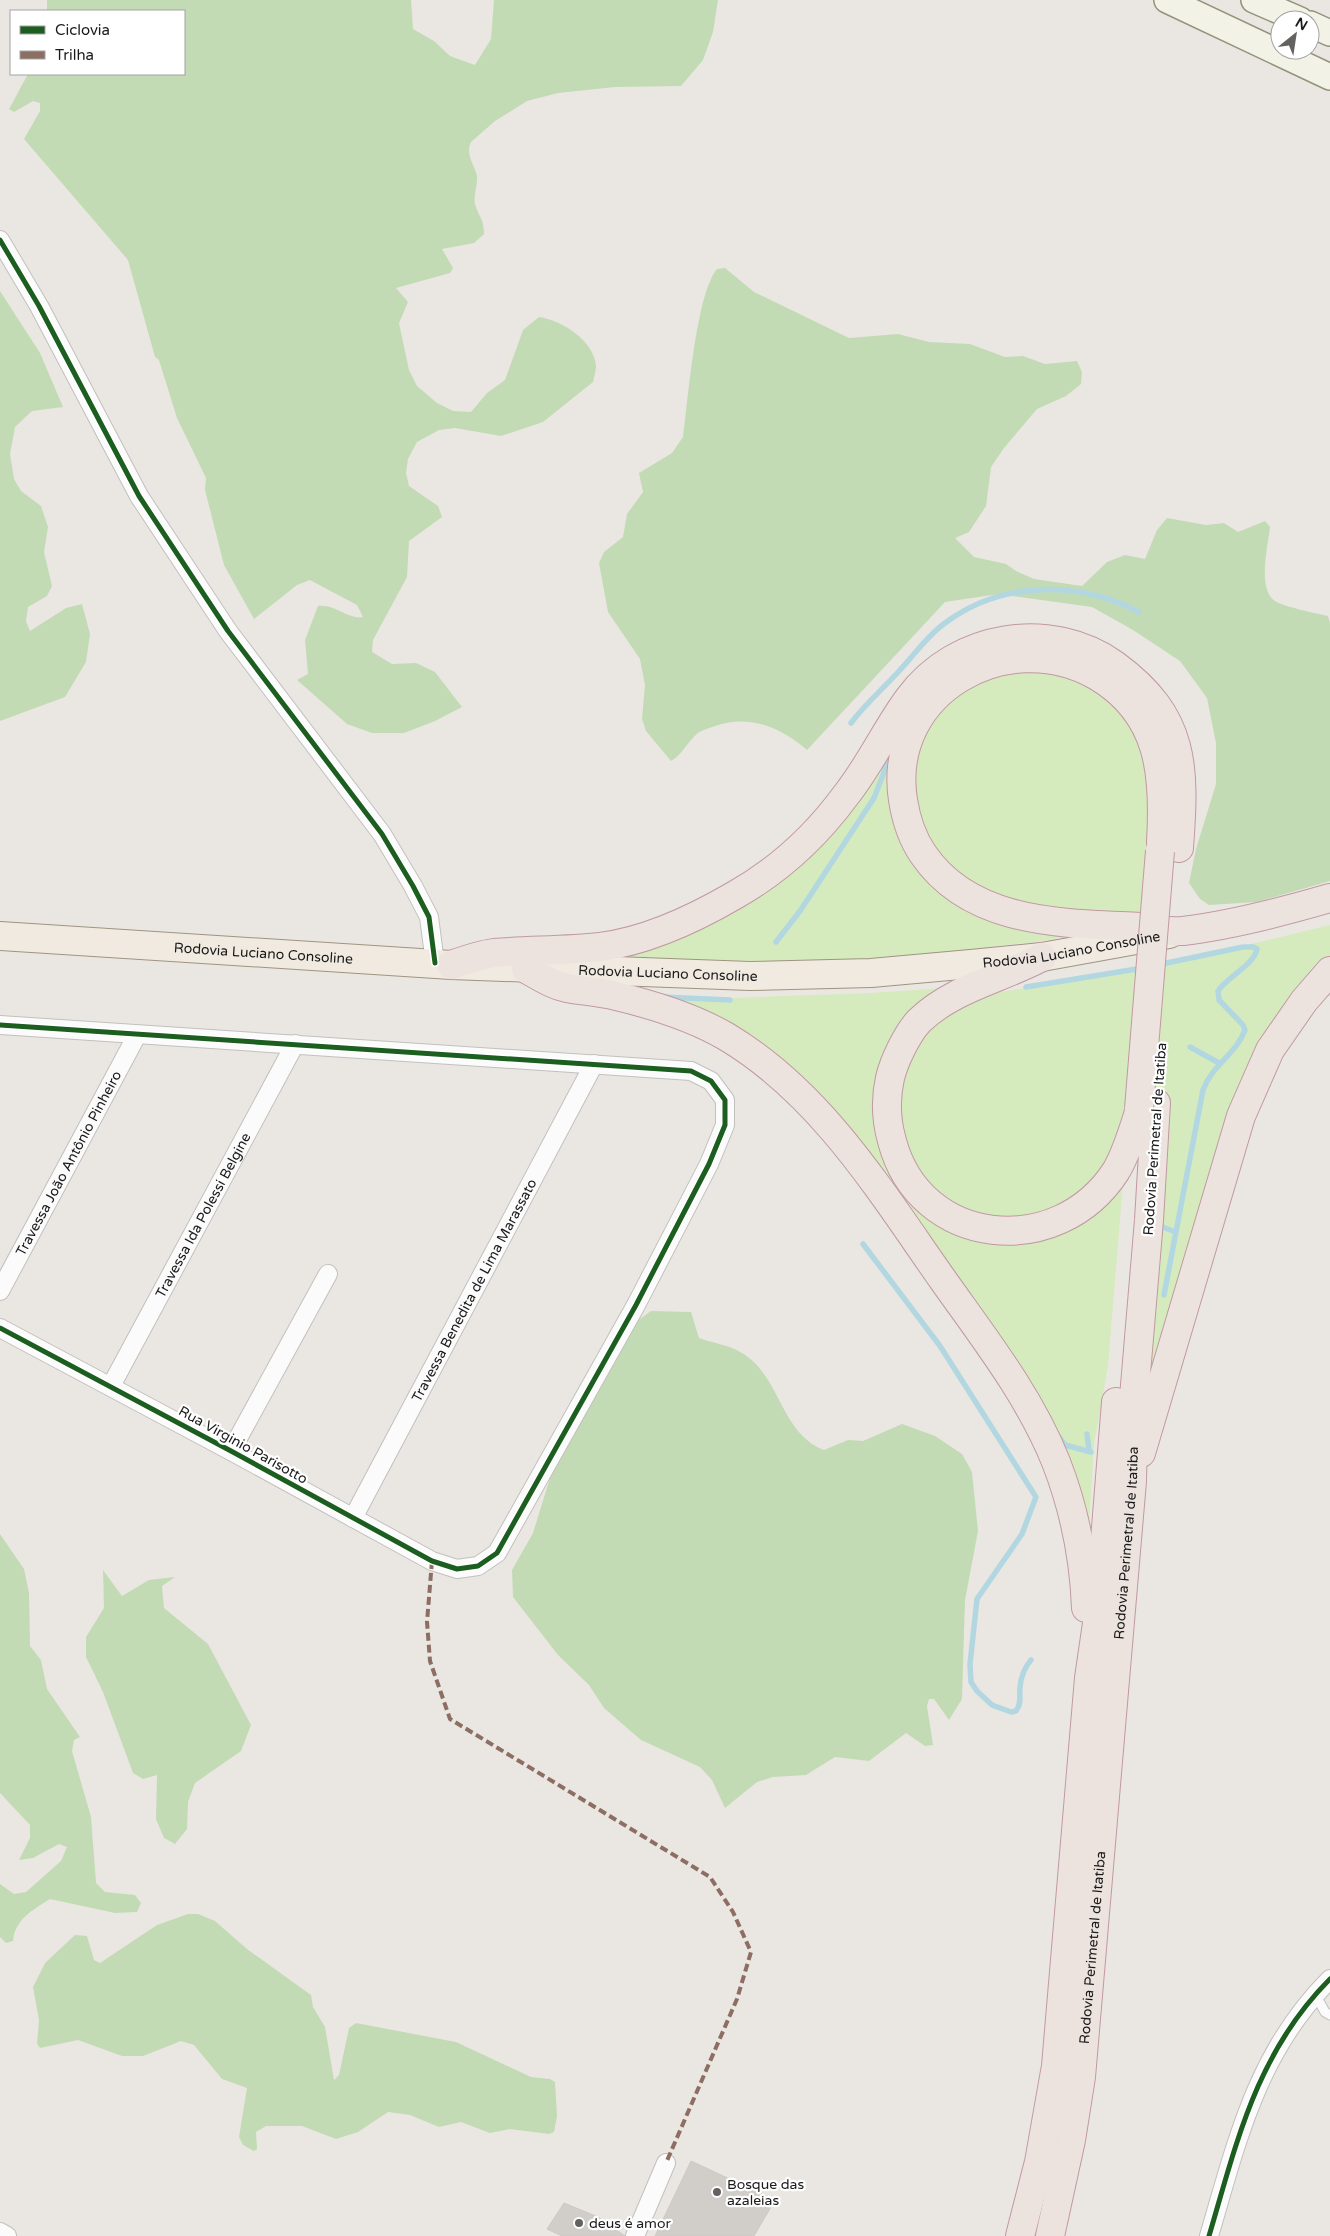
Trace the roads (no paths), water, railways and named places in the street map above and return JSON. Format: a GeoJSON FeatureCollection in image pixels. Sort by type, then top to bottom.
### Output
{"type":"FeatureCollection","features":[{"type":"Feature","properties":{"kind":"highway"},"geometry":{"type":"LineString","coordinates":[[443,964],[494,953],[566,950],[619,943],[665,930],[729,899],[767,875],[787,859],[824,822],[866,767],[900,711],[921,684],[963,653],[1005,640],[1034,638],[1081,646],[1114,664],[1148,692],[1169,727],[1179,756],[1182,790],[1170,849]]}},
{"type":"Feature","properties":{"kind":"highway"},"geometry":{"type":"LineString","coordinates":[[1170,849],[1158,760],[1147,727],[1132,705],[1119,692],[1106,682],[1076,666],[1059,660],[1030,657],[1004,660],[980,667],[965,674],[939,694],[913,727],[902,768],[902,789],[906,813],[913,835],[923,854],[934,868],[963,893],[1002,911],[1045,922],[1150,927],[1180,932]]}},
{"type":"Feature","properties":{"kind":"highway","name":"Rodovia Perimetral de Itatiba"},"geometry":{"type":"LineString","coordinates":[[1020,2236],[1039,2162],[1056,2066],[1092,1654],[1099,1612],[1170,849]]}},
{"type":"Feature","properties":{"kind":"highway","name":"Rodovia Luciano Consoline"},"geometry":{"type":"LineString","coordinates":[[1180,932],[1284,911],[1330,898]]}},
{"type":"Feature","properties":{"kind":"highway"},"geometry":{"type":"LineString","coordinates":[[1042,957],[1008,974],[956,994],[941,1002],[917,1023],[896,1058],[888,1088],[886,1108],[888,1126],[896,1156],[910,1181],[920,1194],[938,1209],[950,1217],[969,1225],[1011,1232],[1047,1226],[1078,1210],[1098,1193],[1116,1171],[1145,1109]]}},
{"type":"Feature","properties":{"kind":"highway"},"geometry":{"type":"LineString","coordinates":[[526,968],[559,985],[624,998],[661,1009],[706,1026],[750,1053],[799,1093],[841,1138],[965,1310],[1017,1387],[1036,1420],[1055,1461],[1070,1502],[1080,1546],[1092,1654]]}},
{"type":"Feature","properties":{"kind":"highway"},"geometry":{"type":"LineString","coordinates":[[1132,1481],[1242,1116],[1270,1050],[1304,1001],[1330,971]]}},
{"type":"Feature","properties":{"kind":"highway","name":"Rodovia Perimetral de Itatiba"},"geometry":{"type":"LineString","coordinates":[[1050,2236],[1071,2140],[1081,2078],[1132,1481],[1132,1436],[1145,1109]]}},
{"type":"Feature","properties":{"kind":"main road"},"geometry":{"type":"LineString","coordinates":[[1167,0],[1330,77]]}},
{"type":"Feature","properties":{"kind":"main road"},"geometry":{"type":"LineString","coordinates":[[1254,0],[1277,10]]}},
{"type":"Feature","properties":{"kind":"main road","name":"Rodovia Luciano Consoline"},"geometry":{"type":"LineString","coordinates":[[0,936],[526,968],[688,975],[820,975],[871,973],[1042,957],[1180,932]]}},
{"type":"Feature","properties":{"kind":"street"},"geometry":{"type":"LineString","coordinates":[[0,240],[39,306],[139,496],[228,631],[386,842],[429,917],[443,964]]}},
{"type":"Feature","properties":{"kind":"street"},"geometry":{"type":"LineString","coordinates":[[0,1025],[594,1064]]}},
{"type":"Feature","properties":{"kind":"street","name":"Travessa João Antônio Pinheiro"},"geometry":{"type":"LineString","coordinates":[[0,1291],[137,1035]]}},
{"type":"Feature","properties":{"kind":"street","name":"Travessa Ida Polessi Belgine"},"geometry":{"type":"LineString","coordinates":[[111,1386],[295,1044]]}},
{"type":"Feature","properties":{"kind":"street","name":"Travessa Benedita de Lima Marassato"},"geometry":{"type":"LineString","coordinates":[[353,1518],[594,1064]]}},
{"type":"Feature","properties":{"kind":"street","name":"Rua Virginio Parisotto"},"geometry":{"type":"LineString","coordinates":[[0,1328],[231,1450],[432,1561],[457,1569],[478,1566],[497,1553],[548,1464],[640,1296],[709,1164],[725,1125],[724,1100],[711,1081],[691,1071],[594,1064]]}},
{"type":"Feature","properties":{"kind":"street"},"geometry":{"type":"LineString","coordinates":[[231,1450],[328,1274]]}},
{"type":"Feature","properties":{"kind":"street"},"geometry":{"type":"LineString","coordinates":[[1209,2236],[1241,2126],[1262,2075],[1285,2033],[1315,1994],[1330,1979]]}},
{"type":"Feature","properties":{"kind":"street"},"geometry":{"type":"LineString","coordinates":[[634,2236],[666,2162]]}},
{"type":"Feature","properties":{"kind":"street"},"geometry":{"type":"LineString","coordinates":[[0,2232],[6,2236]]}},
{"type":"Feature","properties":{"kind":"lane"},"geometry":{"type":"LineString","coordinates":[[1315,1994],[1324,2012],[1330,2015]]}},
{"type":"Feature","properties":{"kind":"waterway"},"geometry":{"type":"LineString","coordinates":[[851,723],[939,628],[967,609],[991,599],[1015,593],[1065,590],[1091,594],[1139,612]]}},
{"type":"Feature","properties":{"kind":"waterway"},"geometry":{"type":"LineString","coordinates":[[776,942],[800,911],[874,798],[891,749]]}},
{"type":"Feature","properties":{"kind":"waterway"},"geometry":{"type":"LineString","coordinates":[[1157,965],[1243,947],[1257,949],[1255,955],[1246,966],[1218,991],[1219,1000],[1243,1025],[1245,1030],[1236,1046],[1212,1073],[1203,1090],[1164,1295]]}},
{"type":"Feature","properties":{"kind":"waterway"},"geometry":{"type":"LineString","coordinates":[[1026,987],[1143,968]]}},
{"type":"Feature","properties":{"kind":"waterway"},"geometry":{"type":"LineString","coordinates":[[663,997],[730,1000]]}},
{"type":"Feature","properties":{"kind":"waterway"},"geometry":{"type":"LineString","coordinates":[[1190,1047],[1219,1063]]}},
{"type":"Feature","properties":{"kind":"waterway"},"geometry":{"type":"LineString","coordinates":[[1157,1225],[1176,1232]]}},
{"type":"Feature","properties":{"kind":"waterway"},"geometry":{"type":"LineString","coordinates":[[863,1244],[940,1346],[1036,1497],[1022,1534],[977,1599],[970,1664],[971,1682],[977,1691],[992,1705],[1011,1712],[1016,1711],[1020,1702],[1022,1676],[1031,1660]]}},
{"type":"Feature","properties":{"kind":"waterway"},"geometry":{"type":"LineString","coordinates":[[1087,1434],[1089,1451]]}},
{"type":"Feature","properties":{"kind":"waterway"},"geometry":{"type":"LineString","coordinates":[[1058,1436],[1065,1445],[1091,1452]]}},
{"type":"Feature","properties":{"kind":"place","name":"Bosque das azaleias"},"geometry":{"type":"Point","coordinates":[717,2192]}},
{"type":"Feature","properties":{"kind":"place","name":"deus é amor"},"geometry":{"type":"Point","coordinates":[579,2223]}}]}
